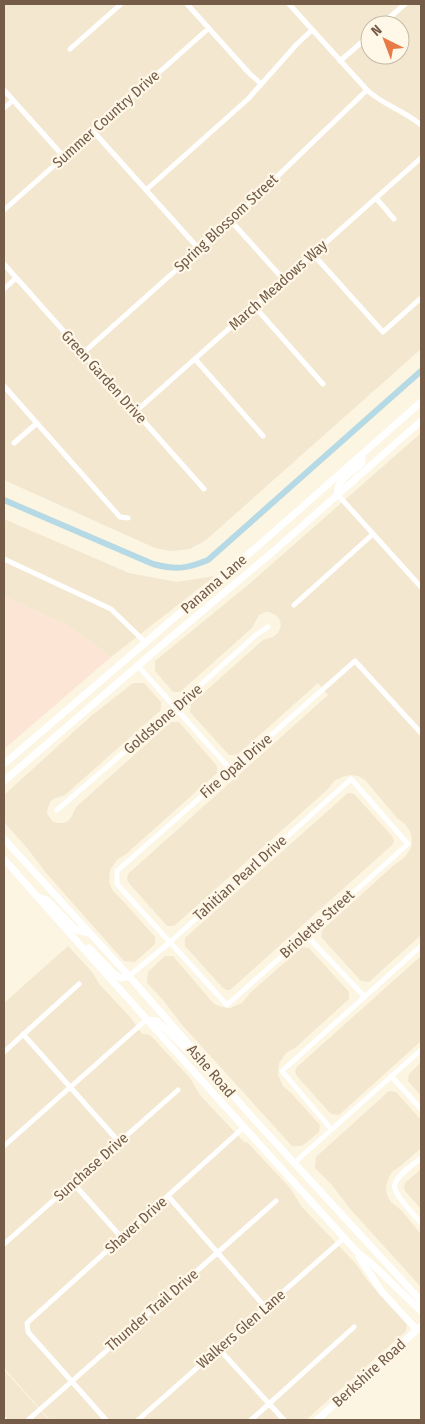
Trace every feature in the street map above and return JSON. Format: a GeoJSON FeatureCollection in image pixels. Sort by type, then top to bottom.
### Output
{"type":"FeatureCollection","features":[{"type":"Feature","properties":{"kind":"main road","name":"Panama Lane"},"geometry":{"type":"LineString","coordinates":[[4,764],[266,539],[421,402]]}},
{"type":"Feature","properties":{"kind":"main road","name":"Panama Lane"},"geometry":{"type":"LineString","coordinates":[[4,781],[275,550],[421,421]]}},
{"type":"Feature","properties":{"kind":"main road"},"geometry":{"type":"LineString","coordinates":[[338,495],[336,491],[338,485],[362,463],[362,455]]}},
{"type":"Feature","properties":{"kind":"main road"},"geometry":{"type":"LineString","coordinates":[[138,666],[146,643]]}},
{"type":"Feature","properties":{"kind":"main road","name":"Ashe Road"},"geometry":{"type":"LineString","coordinates":[[4,839],[294,1163],[421,1301]]}},
{"type":"Feature","properties":{"kind":"main road","name":"Ashe Road"},"geometry":{"type":"LineString","coordinates":[[4,859],[146,1020],[356,1252],[373,1265],[421,1311]]}},
{"type":"Feature","properties":{"kind":"main road"},"geometry":{"type":"LineString","coordinates":[[38,897],[47,900],[76,930],[89,933]]}},
{"type":"Feature","properties":{"kind":"main road"},"geometry":{"type":"LineString","coordinates":[[78,942],[88,947],[115,975],[121,978],[128,976]]}},
{"type":"Feature","properties":{"kind":"main road"},"geometry":{"type":"LineString","coordinates":[[146,1020],[157,1022],[200,1063],[206,1064]]}},
{"type":"Feature","properties":{"kind":"main road"},"geometry":{"type":"LineString","coordinates":[[356,1252],[382,1292],[419,1328]]}},
{"type":"Feature","properties":{"kind":"main road","name":"Berkshire Road"},"geometry":{"type":"LineString","coordinates":[[317,1420],[419,1328]]}},
{"type":"Feature","properties":{"kind":"street"},"geometry":{"type":"LineString","coordinates":[[70,49],[120,4]]}},
{"type":"Feature","properties":{"kind":"street"},"geometry":{"type":"LineString","coordinates":[[187,4],[261,84]]}},
{"type":"Feature","properties":{"kind":"street"},"geometry":{"type":"LineString","coordinates":[[289,4],[374,97],[421,125]]}},
{"type":"Feature","properties":{"kind":"street"},"geometry":{"type":"LineString","coordinates":[[392,15],[405,4]]}},
{"type":"Feature","properties":{"kind":"street","name":"Summer Country Drive"},"geometry":{"type":"LineString","coordinates":[[4,210],[209,28]]}},
{"type":"Feature","properties":{"kind":"street"},"geometry":{"type":"LineString","coordinates":[[146,190],[241,105],[312,30]]}},
{"type":"Feature","properties":{"kind":"street"},"geometry":{"type":"LineString","coordinates":[[340,61],[360,44]]}},
{"type":"Feature","properties":{"kind":"street"},"geometry":{"type":"LineString","coordinates":[[4,90],[64,157]]}},
{"type":"Feature","properties":{"kind":"street","name":"Spring Blossom Street"},"geometry":{"type":"LineString","coordinates":[[83,353],[231,221],[367,90]]}},
{"type":"Feature","properties":{"kind":"street"},"geometry":{"type":"LineString","coordinates":[[4,108],[13,100]]}},
{"type":"Feature","properties":{"kind":"street"},"geometry":{"type":"LineString","coordinates":[[93,131],[199,249]]}},
{"type":"Feature","properties":{"kind":"street","name":"March Meadows Way"},"geometry":{"type":"LineString","coordinates":[[135,412],[421,158]]}},
{"type":"Feature","properties":{"kind":"street"},"geometry":{"type":"LineString","coordinates":[[376,198],[394,219]]}},
{"type":"Feature","properties":{"kind":"street"},"geometry":{"type":"LineString","coordinates":[[231,221],[284,280]]}},
{"type":"Feature","properties":{"kind":"street"},"geometry":{"type":"LineString","coordinates":[[313,254],[383,332],[421,298]]}},
{"type":"Feature","properties":{"kind":"street","name":"Green Garden Drive"},"geometry":{"type":"LineString","coordinates":[[4,264],[204,489]]}},
{"type":"Feature","properties":{"kind":"street"},"geometry":{"type":"LineString","coordinates":[[4,288],[16,278]]}},
{"type":"Feature","properties":{"kind":"street"},"geometry":{"type":"LineString","coordinates":[[254,306],[323,384]]}},
{"type":"Feature","properties":{"kind":"street"},"geometry":{"type":"LineString","coordinates":[[195,359],[263,436]]}},
{"type":"Feature","properties":{"kind":"street"},"geometry":{"type":"LineString","coordinates":[[4,386],[120,517],[128,518]]}},
{"type":"Feature","properties":{"kind":"street"},"geometry":{"type":"LineString","coordinates":[[14,443],[36,423]]}},
{"type":"Feature","properties":{"kind":"street"},"geometry":{"type":"LineString","coordinates":[[338,495],[421,587]]}},
{"type":"Feature","properties":{"kind":"street"},"geometry":{"type":"LineString","coordinates":[[294,605],[373,534]]}},
{"type":"Feature","properties":{"kind":"street"},"geometry":{"type":"LineString","coordinates":[[4,559],[111,609],[146,643]]}},
{"type":"Feature","properties":{"kind":"street","name":"Goldstone Drive"},"geometry":{"type":"LineString","coordinates":[[57,810],[256,635],[268,627]]}},
{"type":"Feature","properties":{"kind":"street","name":"Fire Opal Drive"},"geometry":{"type":"LineString","coordinates":[[169,942],[116,884],[117,872],[355,660],[421,733]]}},
{"type":"Feature","properties":{"kind":"street"},"geometry":{"type":"LineString","coordinates":[[138,666],[231,770]]}},
{"type":"Feature","properties":{"kind":"street","name":"Briolette Street"},"geometry":{"type":"LineString","coordinates":[[169,942],[227,1005],[408,844],[351,779]]}},
{"type":"Feature","properties":{"kind":"street","name":"Tahitian Pearl Drive"},"geometry":{"type":"LineString","coordinates":[[128,976],[169,942],[351,779]]}},
{"type":"Feature","properties":{"kind":"street"},"geometry":{"type":"LineString","coordinates":[[306,934],[364,996]]}},
{"type":"Feature","properties":{"kind":"street"},"geometry":{"type":"LineString","coordinates":[[331,1129],[282,1071],[421,946]]}},
{"type":"Feature","properties":{"kind":"street"},"geometry":{"type":"LineString","coordinates":[[4,1052],[79,984]]}},
{"type":"Feature","properties":{"kind":"street"},"geometry":{"type":"LineString","coordinates":[[4,1146],[146,1020]]}},
{"type":"Feature","properties":{"kind":"street"},"geometry":{"type":"LineString","coordinates":[[23,1034],[119,1142]]}},
{"type":"Feature","properties":{"kind":"street"},"geometry":{"type":"LineString","coordinates":[[294,1163],[421,1050]]}},
{"type":"Feature","properties":{"kind":"street"},"geometry":{"type":"LineString","coordinates":[[392,1076],[421,1110]]}},
{"type":"Feature","properties":{"kind":"street","name":"Sunchase Drive"},"geometry":{"type":"LineString","coordinates":[[4,1244],[178,1090]]}},
{"type":"Feature","properties":{"kind":"street","name":"Shaver Drive"},"geometry":{"type":"LineString","coordinates":[[72,1381],[28,1332],[27,1323],[244,1127]]}},
{"type":"Feature","properties":{"kind":"street"},"geometry":{"type":"LineString","coordinates":[[421,1158],[402,1174],[394,1188],[421,1223]]}},
{"type":"Feature","properties":{"kind":"street"},"geometry":{"type":"LineString","coordinates":[[73,1183],[122,1238]]}},
{"type":"Feature","properties":{"kind":"street"},"geometry":{"type":"LineString","coordinates":[[168,1196],[266,1308]]}},
{"type":"Feature","properties":{"kind":"street","name":"Thunder Trail Drive"},"geometry":{"type":"LineString","coordinates":[[28,1420],[276,1201]]}},
{"type":"Feature","properties":{"kind":"street","name":"Walkers Glen Lane"},"geometry":{"type":"LineString","coordinates":[[138,1420],[344,1238]]}},
{"type":"Feature","properties":{"kind":"street"},"geometry":{"type":"LineString","coordinates":[[251,1420],[354,1327]]}},
{"type":"Feature","properties":{"kind":"street"},"geometry":{"type":"LineString","coordinates":[[219,1349],[284,1420]]}},
{"type":"Feature","properties":{"kind":"street"},"geometry":{"type":"LineString","coordinates":[[72,1381],[106,1420]]}},
{"type":"Feature","properties":{"kind":"shaded area"},"geometry":{"type":"Polygon","coordinates":[[[4,4],[421,4],[421,349],[206,540],[190,549],[171,551],[155,548],[4,480],[4,4]]]}},
{"type":"Feature","properties":{"kind":"shaded area"},"geometry":{"type":"Polygon","coordinates":[[[421,433],[421,935],[369,982],[361,981],[321,937],[322,930],[404,858],[411,848],[412,839],[410,831],[405,824],[397,818],[365,780],[358,776],[350,775],[334,781],[327,790],[174,926],[167,926],[128,882],[127,877],[129,873],[328,695],[318,683],[237,755],[229,755],[190,712],[191,704],[263,640],[273,637],[278,633],[281,626],[280,620],[276,615],[269,612],[259,615],[252,628],[180,692],[173,692],[155,671],[155,661],[248,585],[421,433]]]}},
{"type":"Feature","properties":{"kind":"shaded area"},"geometry":{"type":"Polygon","coordinates":[[[4,519],[129,573],[177,582],[215,576],[111,657],[70,627],[4,596],[4,519]]]}},
{"type":"Feature","properties":{"kind":"shaded area"},"geometry":{"type":"Polygon","coordinates":[[[4,596],[70,627],[111,657],[4,749],[4,596]]]}},
{"type":"Feature","properties":{"kind":"shaded area"},"geometry":{"type":"Polygon","coordinates":[[[133,683],[144,683],[161,702],[161,710],[65,795],[53,799],[47,811],[52,821],[56,823],[68,821],[76,807],[171,722],[179,722],[217,766],[217,773],[117,860],[110,870],[109,882],[113,891],[155,937],[155,944],[135,962],[124,961],[4,822],[4,795],[90,717],[133,683]]]}},
{"type":"Feature","properties":{"kind":"shaded area"},"geometry":{"type":"Polygon","coordinates":[[[348,793],[355,795],[392,836],[394,841],[392,845],[230,990],[223,988],[185,946],[185,938],[348,793]]]}},
{"type":"Feature","properties":{"kind":"shaded area"},"geometry":{"type":"Polygon","coordinates":[[[68,946],[92,972],[100,985],[131,1018],[142,1034],[150,1035],[190,1078],[200,1095],[290,1188],[302,1207],[356,1264],[367,1280],[407,1324],[406,1331],[306,1420],[50,1420],[4,1368],[4,1003],[68,946]]]}},
{"type":"Feature","properties":{"kind":"shaded area"},"geometry":{"type":"Polygon","coordinates":[[[302,947],[309,948],[349,992],[349,999],[295,1048],[286,1053],[279,1063],[278,1075],[283,1086],[320,1125],[319,1132],[302,1146],[292,1146],[183,1026],[147,983],[148,972],[165,956],[173,956],[214,1004],[230,1008],[242,1003],[250,993],[302,947]]]}},
{"type":"Feature","properties":{"kind":"shaded area"},"geometry":{"type":"Polygon","coordinates":[[[421,956],[421,1041],[339,1115],[331,1114],[297,1076],[295,1071],[297,1067],[421,956]]]}},
{"type":"Feature","properties":{"kind":"shaded area"},"geometry":{"type":"Polygon","coordinates":[[[421,1062],[421,1096],[408,1081],[409,1074],[421,1062]]]}},
{"type":"Feature","properties":{"kind":"shaded area"},"geometry":{"type":"Polygon","coordinates":[[[389,1091],[396,1092],[421,1120],[421,1148],[392,1172],[386,1187],[387,1195],[391,1202],[401,1210],[421,1234],[421,1287],[315,1168],[316,1157],[389,1091]]]}},
{"type":"Feature","properties":{"kind":"shaded area"},"geometry":{"type":"Polygon","coordinates":[[[421,1169],[421,1209],[405,1191],[404,1187],[405,1183],[421,1169]]]}},
{"type":"Feature","properties":{"kind":"shaded area"},"geometry":{"type":"Polygon","coordinates":[[[4,1370],[49,1420],[4,1420],[4,1370]]]}},
{"type":"Feature","properties":{"kind":"waterway"},"geometry":{"type":"LineString","coordinates":[[4,500],[153,564],[175,568],[193,565],[208,560],[421,371]]}}]}
